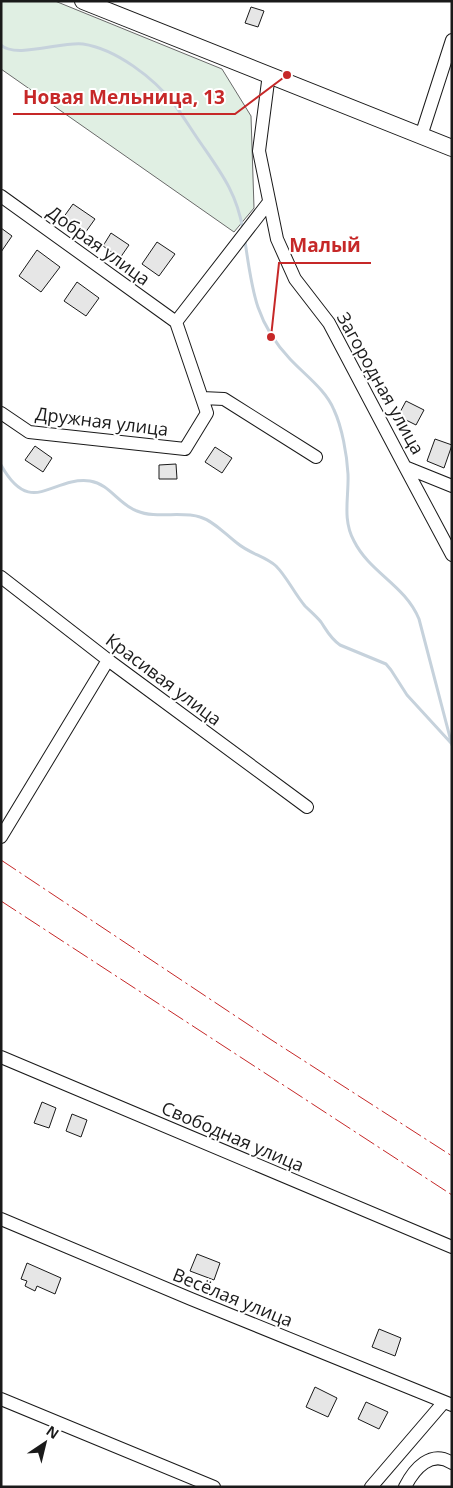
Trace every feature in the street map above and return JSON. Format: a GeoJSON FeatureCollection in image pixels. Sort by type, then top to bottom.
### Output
{"type":"FeatureCollection","features":[{"type":"Feature","properties":{"kind":"main road"},"geometry":{"type":"LineString","coordinates":[[83,1],[452,148]]}},
{"type":"Feature","properties":{"kind":"street"},"geometry":{"type":"LineString","coordinates":[[421,136],[452,40]]}},
{"type":"Feature","properties":{"kind":"street","name":"Загородная улица"},"geometry":{"type":"LineString","coordinates":[[269,74],[259,151],[278,239],[295,279],[329,323],[406,468],[452,486]]}},
{"type":"Feature","properties":{"kind":"street","name":"Добрая улица"},"geometry":{"type":"LineString","coordinates":[[1,196],[176,322]]}},
{"type":"Feature","properties":{"kind":"street"},"geometry":{"type":"LineString","coordinates":[[176,322],[269,202]]}},
{"type":"Feature","properties":{"kind":"street","name":"Дружная улица"},"geometry":{"type":"LineString","coordinates":[[1,412],[29,432],[185,449],[207,413],[176,322]]}},
{"type":"Feature","properties":{"kind":"street"},"geometry":{"type":"LineString","coordinates":[[202,398],[224,399],[316,457]]}},
{"type":"Feature","properties":{"kind":"street"},"geometry":{"type":"LineString","coordinates":[[406,468],[452,555]]}},
{"type":"Feature","properties":{"kind":"street","name":"Красивая улица"},"geometry":{"type":"LineString","coordinates":[[1,577],[108,660],[307,807]]}},
{"type":"Feature","properties":{"kind":"street"},"geometry":{"type":"LineString","coordinates":[[1,837],[108,660]]}},
{"type":"Feature","properties":{"kind":"street","name":"Свободная улица"},"geometry":{"type":"LineString","coordinates":[[1,1057],[452,1247]]}},
{"type":"Feature","properties":{"kind":"street","name":"Весёлая улица"},"geometry":{"type":"LineString","coordinates":[[1,1219],[191,1299],[448,1403]]}},
{"type":"Feature","properties":{"kind":"street"},"geometry":{"type":"LineString","coordinates":[[1,1399],[214,1487]]}},
{"type":"Feature","properties":{"kind":"street"},"geometry":{"type":"LineString","coordinates":[[371,1487],[448,1403]]}},
{"type":"Feature","properties":{"kind":"street"},"geometry":{"type":"LineString","coordinates":[[406,1487],[416,1469],[426,1462],[435,1458],[441,1458],[452,1463]]}},
{"type":"Feature","properties":{"kind":"green space"},"geometry":{"type":"Polygon","coordinates":[[[1,1],[55,1],[222,69],[251,116],[254,208],[234,232],[1,69],[1,1]]]}},
{"type":"Feature","properties":{"kind":"building"},"geometry":{"type":"Polygon","coordinates":[[[251,7],[264,11],[258,27],[245,23],[251,7]]]}},
{"type":"Feature","properties":{"kind":"building"},"geometry":{"type":"Polygon","coordinates":[[[73,204],[95,219],[85,233],[63,218],[73,204]]]}},
{"type":"Feature","properties":{"kind":"building"},"geometry":{"type":"Polygon","coordinates":[[[1,228],[12,236],[1,252],[1,228]]]}},
{"type":"Feature","properties":{"kind":"building"},"geometry":{"type":"Polygon","coordinates":[[[111,233],[129,245],[120,258],[103,246],[111,233]]]}},
{"type":"Feature","properties":{"kind":"building"},"geometry":{"type":"Polygon","coordinates":[[[157,242],[175,254],[159,276],[142,264],[157,242]]]}},
{"type":"Feature","properties":{"kind":"building"},"geometry":{"type":"Polygon","coordinates":[[[37,250],[60,267],[41,292],[19,276],[37,250]]]}},
{"type":"Feature","properties":{"kind":"building"},"geometry":{"type":"Polygon","coordinates":[[[77,282],[99,298],[86,316],[64,301],[77,282]]]}},
{"type":"Feature","properties":{"kind":"building"},"geometry":{"type":"Polygon","coordinates":[[[406,401],[424,410],[416,425],[398,416],[406,401]]]}},
{"type":"Feature","properties":{"kind":"building"},"geometry":{"type":"Polygon","coordinates":[[[435,439],[452,445],[444,468],[427,461],[435,439]]]}},
{"type":"Feature","properties":{"kind":"building"},"geometry":{"type":"Polygon","coordinates":[[[35,446],[52,458],[43,472],[25,460],[35,446]]]}},
{"type":"Feature","properties":{"kind":"building"},"geometry":{"type":"Polygon","coordinates":[[[215,447],[232,458],[222,473],[205,462],[215,447]]]}},
{"type":"Feature","properties":{"kind":"building"},"geometry":{"type":"Polygon","coordinates":[[[176,464],[177,479],[159,479],[159,465],[176,464]]]}},
{"type":"Feature","properties":{"kind":"building"},"geometry":{"type":"Polygon","coordinates":[[[42,1102],[56,1108],[49,1128],[34,1123],[42,1102]]]}},
{"type":"Feature","properties":{"kind":"building"},"geometry":{"type":"Polygon","coordinates":[[[72,1114],[87,1120],[81,1137],[66,1131],[72,1114]]]}},
{"type":"Feature","properties":{"kind":"building"},"geometry":{"type":"Polygon","coordinates":[[[197,1254],[220,1263],[214,1280],[190,1271],[197,1254]]]}},
{"type":"Feature","properties":{"kind":"building"},"geometry":{"type":"Polygon","coordinates":[[[27,1263],[61,1278],[55,1294],[37,1286],[35,1291],[25,1286],[27,1281],[21,1279],[27,1263]]]}},
{"type":"Feature","properties":{"kind":"building"},"geometry":{"type":"Polygon","coordinates":[[[379,1329],[401,1338],[395,1356],[372,1347],[379,1329]]]}},
{"type":"Feature","properties":{"kind":"building"},"geometry":{"type":"Polygon","coordinates":[[[315,1387],[337,1398],[328,1417],[306,1407],[315,1387]]]}},
{"type":"Feature","properties":{"kind":"building"},"geometry":{"type":"Polygon","coordinates":[[[366,1402],[388,1412],[379,1429],[358,1419],[366,1402]]]}},
{"type":"Feature","properties":{"kind":"waterway"},"geometry":{"type":"LineString","coordinates":[[1,45],[8,49],[28,50],[83,44],[96,47],[121,58],[145,75],[174,104],[222,175],[233,195],[243,230]]}},
{"type":"Feature","properties":{"kind":"waterway"},"geometry":{"type":"LineString","coordinates":[[245,241],[253,290],[262,318],[269,332],[290,359],[326,396],[337,417],[347,458],[347,516],[350,533],[369,562],[405,597],[419,619],[452,745]]}},
{"type":"Feature","properties":{"kind":"waterway"},"geometry":{"type":"LineString","coordinates":[[1,465],[12,481],[22,490],[42,491],[76,481],[90,481],[103,486],[124,504],[137,511],[152,514],[193,515],[205,519],[220,528],[242,547],[276,566],[305,606],[340,645],[386,664],[407,695],[451,743]]}},
{"type":"Feature","properties":{"kind":"power"},"geometry":{"type":"LineString","coordinates":[[1,860],[270,1039],[452,1156]]}},
{"type":"Feature","properties":{"kind":"power"},"geometry":{"type":"LineString","coordinates":[[1,901],[452,1195]]}},
{"type":"Feature","properties":{"kind":"place","name":"Новая Мельница, 13"},"geometry":{"type":"Point","coordinates":[287,75]}},
{"type":"Feature","properties":{"kind":"place","name":"Малый"},"geometry":{"type":"Point","coordinates":[271,337]}}]}
